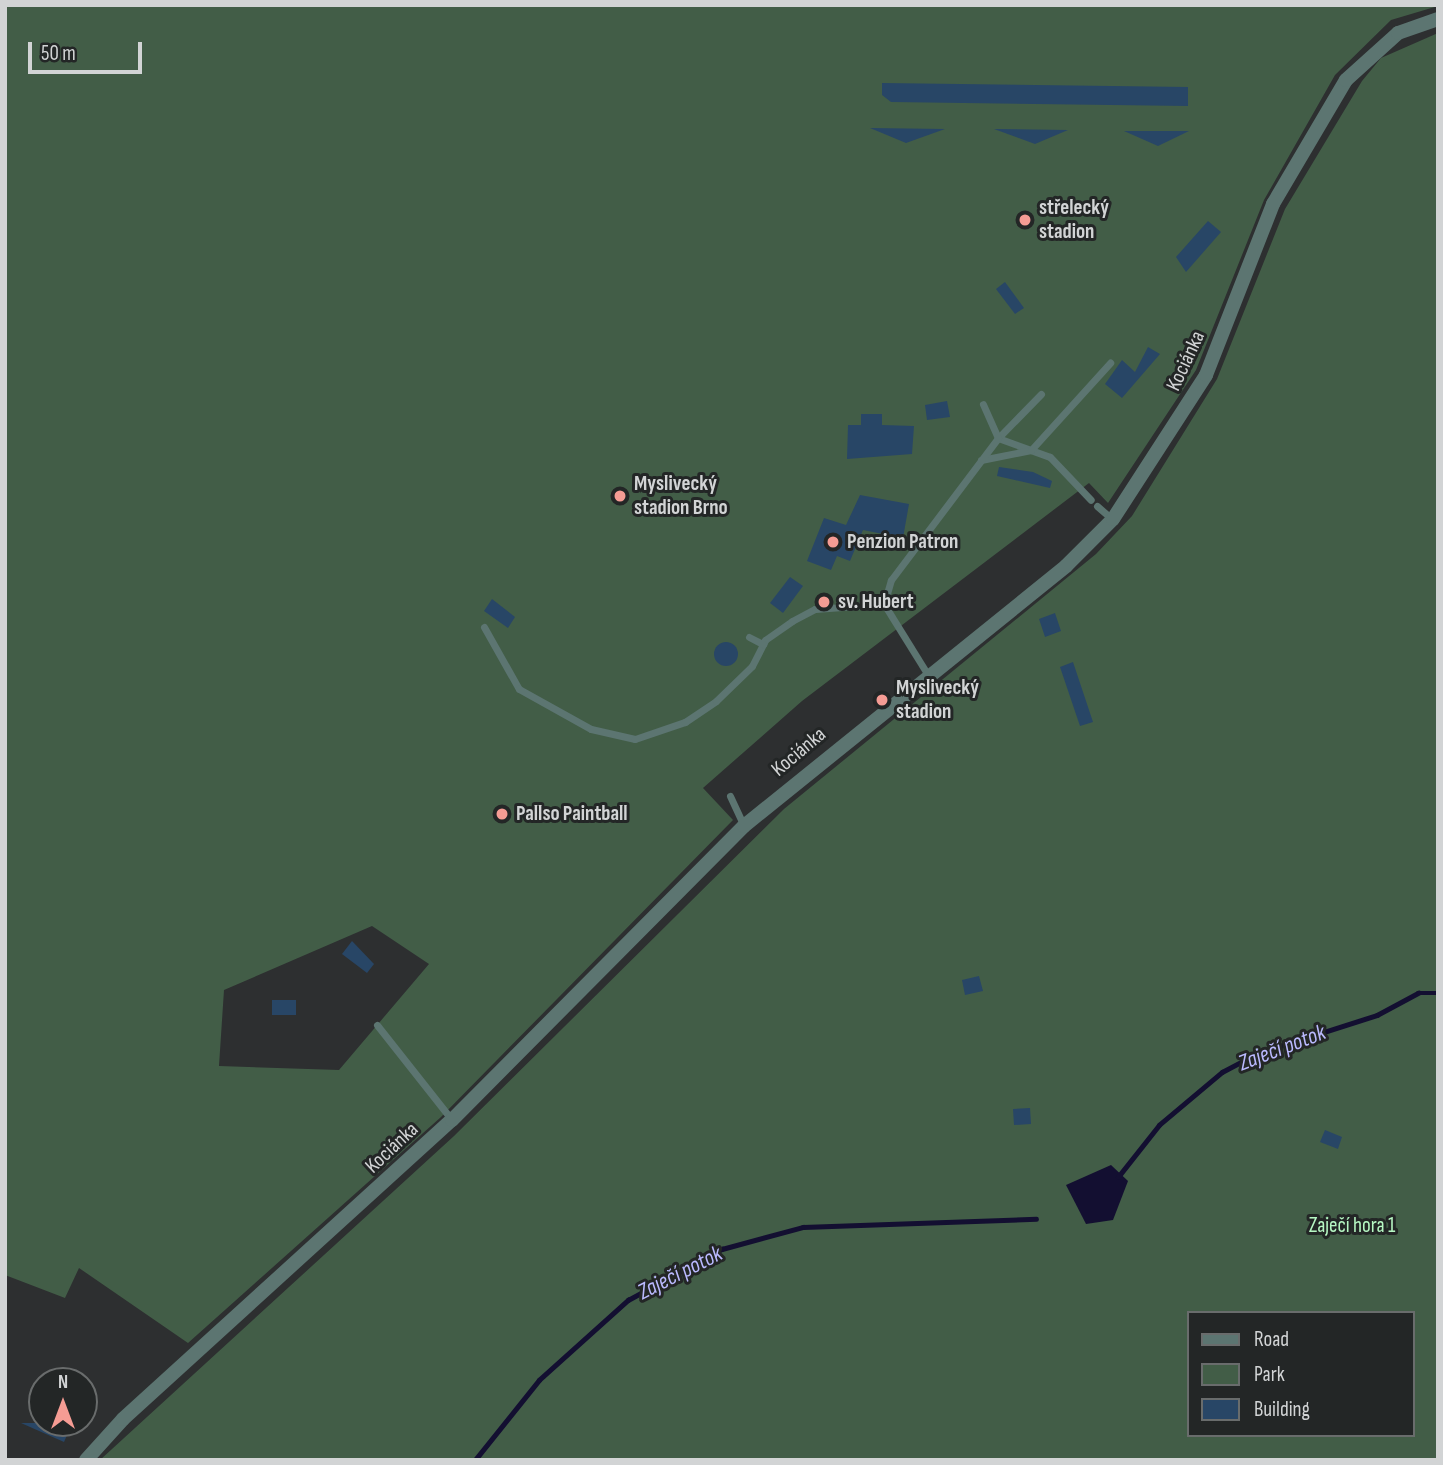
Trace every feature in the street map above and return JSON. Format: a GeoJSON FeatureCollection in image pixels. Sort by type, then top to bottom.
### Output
{"type":"FeatureCollection","features":[{"type":"Feature","properties":{"kind":"street","name":"Kociánka"},"geometry":{"type":"LineString","coordinates":[[86,1460],[123,1419],[452,1120],[744,826],[1066,566],[1113,519],[1206,375],[1273,205],[1315,127],[1376,48],[1438,19]]}},
{"type":"Feature","properties":{"kind":"lane"},"geometry":{"type":"LineString","coordinates":[[981,460],[1031,450],[1110,363]]}},
{"type":"Feature","properties":{"kind":"lane"},"geometry":{"type":"LineString","coordinates":[[928,675],[884,604],[892,578],[998,438],[1041,394]]}},
{"type":"Feature","properties":{"kind":"lane"},"geometry":{"type":"LineString","coordinates":[[983,404],[998,438],[1051,457],[1091,500]]}},
{"type":"Feature","properties":{"kind":"lane"},"geometry":{"type":"LineString","coordinates":[[1097,506],[1113,519]]}},
{"type":"Feature","properties":{"kind":"lane"},"geometry":{"type":"LineString","coordinates":[[484,627],[519,688],[591,729],[635,739],[685,722],[716,701],[752,666],[763,644],[815,609],[884,604]]}},
{"type":"Feature","properties":{"kind":"lane"},"geometry":{"type":"LineString","coordinates":[[749,637],[763,644]]}},
{"type":"Feature","properties":{"kind":"lane"},"geometry":{"type":"LineString","coordinates":[[730,796],[744,826]]}},
{"type":"Feature","properties":{"kind":"lane"},"geometry":{"type":"LineString","coordinates":[[377,1024],[452,1120]]}},
{"type":"Feature","properties":{"kind":"green space","name":"Myslivecký stadion Brno"},"geometry":{"type":"Polygon","coordinates":[[[5,5],[1438,5],[1391,20],[1335,75],[1264,200],[1196,370],[1108,503],[1089,483],[802,701],[703,788],[733,820],[441,1117],[188,1343],[79,1268],[65,1298],[5,1275],[5,5]],[[372,926],[224,990],[219,1066],[339,1070],[429,964],[372,926]]]}},
{"type":"Feature","properties":{"kind":"green space","name":"Zaječí hora 1"},"geometry":{"type":"Polygon","coordinates":[[[1438,33],[1438,1460],[100,1460],[454,1136],[784,809],[1096,554],[1132,516],[1217,379],[1285,209],[1362,81],[1381,58],[1438,33]]]}},
{"type":"Feature","properties":{"kind":"shaded area"},"geometry":{"type":"Polygon","coordinates":[[[1111,1165],[1128,1181],[1113,1220],[1086,1224],[1066,1185],[1111,1165]]]}},
{"type":"Feature","properties":{"kind":"building"},"geometry":{"type":"Polygon","coordinates":[[[882,83],[1188,87],[1188,106],[891,102],[882,95],[882,83]]]}},
{"type":"Feature","properties":{"kind":"building"},"geometry":{"type":"Polygon","coordinates":[[[870,128],[945,129],[906,143],[870,128]]]}},
{"type":"Feature","properties":{"kind":"building"},"geometry":{"type":"Polygon","coordinates":[[[994,129],[1068,130],[1035,144],[994,129]]]}},
{"type":"Feature","properties":{"kind":"building"},"geometry":{"type":"Polygon","coordinates":[[[1124,131],[1189,131],[1158,146],[1124,131]]]}},
{"type":"Feature","properties":{"kind":"building"},"geometry":{"type":"Polygon","coordinates":[[[1208,221],[1221,232],[1186,272],[1176,257],[1208,221]]]}},
{"type":"Feature","properties":{"kind":"building"},"geometry":{"type":"Polygon","coordinates":[[[1005,282],[1024,308],[1015,314],[996,289],[1005,282]]]}},
{"type":"Feature","properties":{"kind":"building"},"geometry":{"type":"Polygon","coordinates":[[[1148,347],[1160,354],[1122,398],[1105,384],[1122,360],[1135,372],[1148,347]]]}},
{"type":"Feature","properties":{"kind":"building"},"geometry":{"type":"Polygon","coordinates":[[[947,401],[950,417],[927,420],[925,405],[947,401]]]}},
{"type":"Feature","properties":{"kind":"building"},"geometry":{"type":"Polygon","coordinates":[[[861,414],[882,414],[882,425],[914,426],[912,454],[847,459],[848,425],[861,425],[861,414]]]}},
{"type":"Feature","properties":{"kind":"building"},"geometry":{"type":"Polygon","coordinates":[[[999,467],[1033,472],[1052,481],[1050,488],[997,476],[999,467]]]}},
{"type":"Feature","properties":{"kind":"building"},"geometry":{"type":"Polygon","coordinates":[[[860,495],[909,504],[903,538],[863,530],[850,561],[837,556],[831,570],[807,561],[824,518],[846,525],[860,495]]]}},
{"type":"Feature","properties":{"kind":"building"},"geometry":{"type":"Polygon","coordinates":[[[790,577],[803,586],[783,613],[770,603],[790,577]]]}},
{"type":"Feature","properties":{"kind":"building"},"geometry":{"type":"Polygon","coordinates":[[[492,599],[515,617],[508,628],[484,611],[492,599]]]}},
{"type":"Feature","properties":{"kind":"building"},"geometry":{"type":"Polygon","coordinates":[[[1055,613],[1061,631],[1045,637],[1039,619],[1055,613]]]}},
{"type":"Feature","properties":{"kind":"building"},"geometry":{"type":"Polygon","coordinates":[[[726,642],[735,645],[738,654],[735,663],[726,666],[717,663],[714,654],[717,645],[726,642]]]}},
{"type":"Feature","properties":{"kind":"building"},"geometry":{"type":"Polygon","coordinates":[[[1073,662],[1093,722],[1080,726],[1060,667],[1073,662]]]}},
{"type":"Feature","properties":{"kind":"building"},"geometry":{"type":"Polygon","coordinates":[[[352,941],[374,964],[367,973],[342,954],[352,941]]]}},
{"type":"Feature","properties":{"kind":"building"},"geometry":{"type":"Polygon","coordinates":[[[979,976],[983,991],[965,995],[962,980],[979,976]]]}},
{"type":"Feature","properties":{"kind":"building"},"geometry":{"type":"Polygon","coordinates":[[[272,1000],[296,1000],[296,1015],[272,1015],[272,1000]]]}},
{"type":"Feature","properties":{"kind":"building"},"geometry":{"type":"Polygon","coordinates":[[[1030,1108],[1031,1124],[1014,1125],[1013,1109],[1030,1108]]]}},
{"type":"Feature","properties":{"kind":"building"},"geometry":{"type":"Polygon","coordinates":[[[1325,1130],[1342,1137],[1338,1149],[1320,1142],[1325,1130]]]}},
{"type":"Feature","properties":{"kind":"building"},"geometry":{"type":"Polygon","coordinates":[[[53,1437],[66,1437],[64,1442],[53,1437]]]}},
{"type":"Feature","properties":{"kind":"waterway","name":"Zaječí potok"},"geometry":{"type":"LineString","coordinates":[[1118,1177],[1159,1125],[1222,1072],[1258,1053],[1377,1015],[1418,993],[1438,993]]}},
{"type":"Feature","properties":{"kind":"waterway","name":"Zaječí potok"},"geometry":{"type":"LineString","coordinates":[[475,1460],[539,1380],[628,1300],[722,1249],[803,1227],[1036,1219]]}},
{"type":"Feature","properties":{"kind":"place","name":"střelecký stadion"},"geometry":{"type":"Point","coordinates":[1025,220]}},
{"type":"Feature","properties":{"kind":"place","name":"Myslivecký stadion Brno"},"geometry":{"type":"Point","coordinates":[620,496]}},
{"type":"Feature","properties":{"kind":"place","name":"Penzion Patron"},"geometry":{"type":"Point","coordinates":[833,542]}},
{"type":"Feature","properties":{"kind":"place","name":"sv. Hubert"},"geometry":{"type":"Point","coordinates":[824,602]}},
{"type":"Feature","properties":{"kind":"place","name":"Myslivecký stadion"},"geometry":{"type":"Point","coordinates":[882,700]}},
{"type":"Feature","properties":{"kind":"place","name":"Pallso Paintball"},"geometry":{"type":"Point","coordinates":[502,814]}}]}
